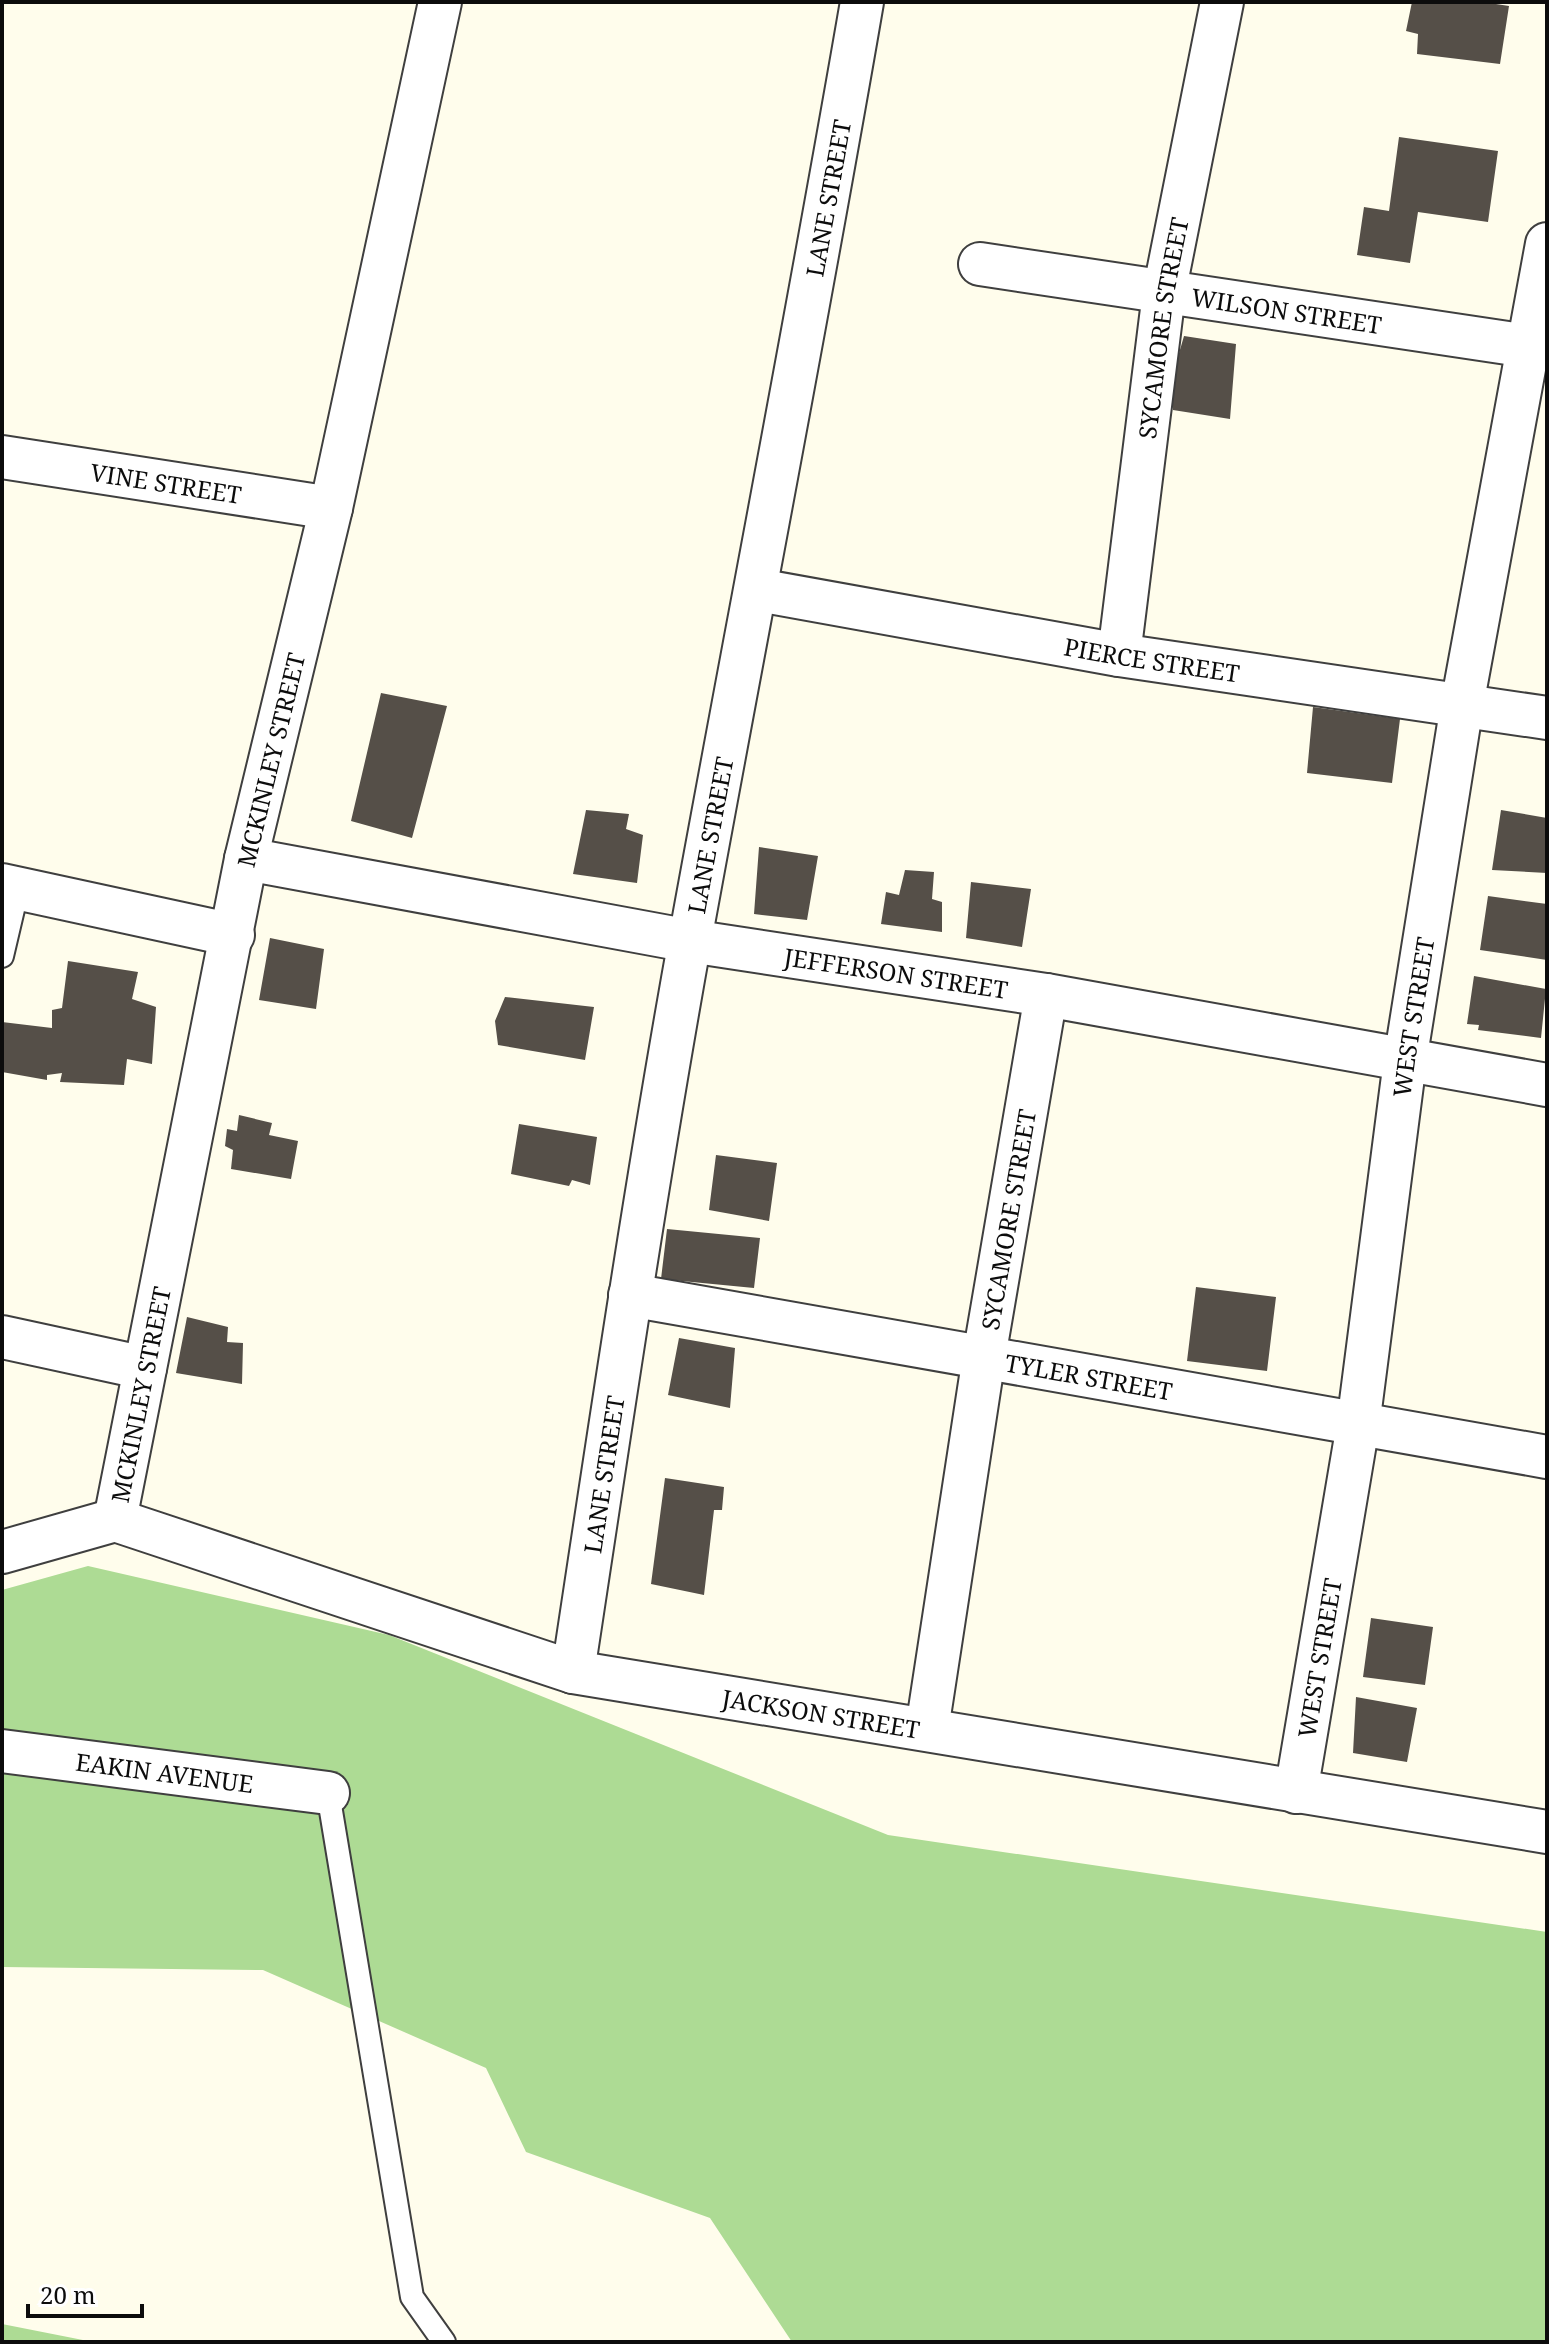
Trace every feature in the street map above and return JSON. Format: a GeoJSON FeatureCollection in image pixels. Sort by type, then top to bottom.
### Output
{"type":"FeatureCollection","features":[{"type":"Feature","properties":{"kind":"street","name":"MCKINLEY STREET"},"geometry":{"type":"LineString","coordinates":[[115,1520],[246,859],[331,508],[440,2]]}},
{"type":"Feature","properties":{"kind":"street","name":"LANE STREET"},"geometry":{"type":"LineString","coordinates":[[573,1672],[630,1295],[690,941],[758,590],[862,2]]}},
{"type":"Feature","properties":{"kind":"street","name":"SYCAMORE STREET"},"geometry":{"type":"LineString","coordinates":[[1119,655],[1164,293],[1222,2]]}},
{"type":"Feature","properties":{"kind":"street","name":"WEST STREET"},"geometry":{"type":"LineString","coordinates":[[1296,1792],[1358,1425],[1405,1061],[1462,705],[1537,348],[1547,244]]}},
{"type":"Feature","properties":{"kind":"street","name":"WILSON STREET"},"geometry":{"type":"LineString","coordinates":[[980,264],[1537,348]]}},
{"type":"Feature","properties":{"kind":"street","name":"VINE STREET"},"geometry":{"type":"LineString","coordinates":[[2,457],[331,508]]}},
{"type":"Feature","properties":{"kind":"street","name":"PIERCE STREET"},"geometry":{"type":"LineString","coordinates":[[758,590],[1119,655],[1547,718]]}},
{"type":"Feature","properties":{"kind":"street","name":"JEFFERSON STREET"},"geometry":{"type":"LineString","coordinates":[[246,859],[690,941],[1046,995],[1547,1085]]}},
{"type":"Feature","properties":{"kind":"street"},"geometry":{"type":"LineString","coordinates":[[10,886],[233,935]]}},
{"type":"Feature","properties":{"kind":"street","name":"SYCAMORE STREET"},"geometry":{"type":"LineString","coordinates":[[927,1729],[984,1357],[1046,995]]}},
{"type":"Feature","properties":{"kind":"street","name":"TYLER STREET"},"geometry":{"type":"LineString","coordinates":[[630,1295],[1547,1457]]}},
{"type":"Feature","properties":{"kind":"street"},"geometry":{"type":"LineString","coordinates":[[2,1337],[145,1368]]}},
{"type":"Feature","properties":{"kind":"street"},"geometry":{"type":"LineString","coordinates":[[2,1552],[115,1520]]}},
{"type":"Feature","properties":{"kind":"street","name":"JACKSON STREET"},"geometry":{"type":"LineString","coordinates":[[115,1520],[573,1672],[1547,1832]]}},
{"type":"Feature","properties":{"kind":"street","name":"EAKIN AVENUE"},"geometry":{"type":"LineString","coordinates":[[2,1751],[328,1793]]}},
{"type":"Feature","properties":{"kind":"lane"},"geometry":{"type":"LineString","coordinates":[[2,956],[10,886]]}},
{"type":"Feature","properties":{"kind":"lane"},"geometry":{"type":"LineString","coordinates":[[328,1793],[412,2297],[444,2342]]}},
{"type":"Feature","properties":{"kind":"green space"},"geometry":{"type":"Polygon","coordinates":[[[88,1566],[389,1635],[888,1835],[1547,1932],[1547,2342],[792,2342],[710,2218],[526,2152],[486,2068],[263,1970],[2,1967],[2,1590],[88,1566]]]}},
{"type":"Feature","properties":{"kind":"green space"},"geometry":{"type":"Polygon","coordinates":[[[2,2324],[93,2342],[2,2342],[2,2324]]]}},
{"type":"Feature","properties":{"kind":"building"},"geometry":{"type":"Polygon","coordinates":[[[1412,2],[1483,2],[1509,6],[1500,64],[1417,54],[1418,34],[1406,31],[1412,2]]]}},
{"type":"Feature","properties":{"kind":"building"},"geometry":{"type":"Polygon","coordinates":[[[1399,137],[1498,151],[1488,222],[1418,212],[1410,263],[1357,255],[1364,207],[1389,211],[1399,137]]]}},
{"type":"Feature","properties":{"kind":"building"},"geometry":{"type":"Polygon","coordinates":[[[1184,336],[1236,344],[1230,419],[1173,410],[1173,374],[1184,336]]]}},
{"type":"Feature","properties":{"kind":"building"},"geometry":{"type":"Polygon","coordinates":[[[381,693],[447,706],[412,838],[351,821],[381,693]]]}},
{"type":"Feature","properties":{"kind":"building"},"geometry":{"type":"Polygon","coordinates":[[[1313,707],[1400,719],[1392,783],[1307,773],[1313,707]]]}},
{"type":"Feature","properties":{"kind":"building"},"geometry":{"type":"Polygon","coordinates":[[[586,810],[629,814],[626,829],[643,835],[637,883],[573,874],[586,810]]]}},
{"type":"Feature","properties":{"kind":"building"},"geometry":{"type":"Polygon","coordinates":[[[1501,810],[1547,818],[1547,873],[1492,870],[1501,810]]]}},
{"type":"Feature","properties":{"kind":"building"},"geometry":{"type":"Polygon","coordinates":[[[759,847],[818,856],[807,920],[754,914],[759,847]]]}},
{"type":"Feature","properties":{"kind":"building"},"geometry":{"type":"Polygon","coordinates":[[[905,870],[934,872],[932,899],[942,902],[942,932],[881,924],[886,892],[899,895],[905,870]]]}},
{"type":"Feature","properties":{"kind":"building"},"geometry":{"type":"Polygon","coordinates":[[[971,882],[1031,889],[1022,947],[966,938],[971,882]]]}},
{"type":"Feature","properties":{"kind":"building"},"geometry":{"type":"Polygon","coordinates":[[[1488,896],[1547,904],[1547,960],[1480,950],[1488,896]]]}},
{"type":"Feature","properties":{"kind":"building"},"geometry":{"type":"Polygon","coordinates":[[[270,938],[324,949],[316,1009],[259,1000],[270,938]]]}},
{"type":"Feature","properties":{"kind":"building"},"geometry":{"type":"Polygon","coordinates":[[[68,961],[138,972],[132,999],[156,1007],[152,1064],[127,1059],[124,1085],[60,1082],[62,1073],[47,1075],[47,1080],[2,1072],[2,1022],[52,1028],[52,1010],[62,1008],[68,961]]]}},
{"type":"Feature","properties":{"kind":"building"},"geometry":{"type":"Polygon","coordinates":[[[1474,976],[1546,989],[1541,1038],[1478,1030],[1479,1025],[1467,1024],[1474,976]]]}},
{"type":"Feature","properties":{"kind":"building"},"geometry":{"type":"Polygon","coordinates":[[[505,997],[594,1007],[585,1060],[498,1045],[495,1021],[505,997]]]}},
{"type":"Feature","properties":{"kind":"building"},"geometry":{"type":"Polygon","coordinates":[[[239,1115],[272,1123],[269,1135],[298,1141],[291,1179],[231,1169],[233,1150],[225,1146],[227,1129],[237,1131],[239,1115]]]}},
{"type":"Feature","properties":{"kind":"building"},"geometry":{"type":"Polygon","coordinates":[[[519,1124],[597,1137],[590,1185],[572,1180],[569,1186],[511,1174],[519,1124]]]}},
{"type":"Feature","properties":{"kind":"building"},"geometry":{"type":"Polygon","coordinates":[[[716,1155],[777,1163],[769,1221],[709,1210],[716,1155]]]}},
{"type":"Feature","properties":{"kind":"building"},"geometry":{"type":"Polygon","coordinates":[[[667,1229],[760,1238],[754,1288],[661,1279],[667,1229]]]}},
{"type":"Feature","properties":{"kind":"building"},"geometry":{"type":"Polygon","coordinates":[[[1196,1287],[1276,1297],[1267,1371],[1187,1361],[1196,1287]]]}},
{"type":"Feature","properties":{"kind":"building"},"geometry":{"type":"Polygon","coordinates":[[[187,1317],[228,1327],[227,1342],[243,1343],[242,1384],[176,1373],[187,1317]]]}},
{"type":"Feature","properties":{"kind":"building"},"geometry":{"type":"Polygon","coordinates":[[[679,1338],[735,1348],[730,1408],[668,1395],[679,1338]]]}},
{"type":"Feature","properties":{"kind":"building"},"geometry":{"type":"Polygon","coordinates":[[[665,1478],[724,1487],[722,1510],[714,1510],[704,1595],[651,1584],[665,1478]]]}},
{"type":"Feature","properties":{"kind":"building"},"geometry":{"type":"Polygon","coordinates":[[[1371,1618],[1433,1627],[1425,1685],[1363,1677],[1371,1618]]]}},
{"type":"Feature","properties":{"kind":"building"},"geometry":{"type":"Polygon","coordinates":[[[1356,1697],[1417,1708],[1407,1762],[1353,1753],[1356,1697]]]}}]}
